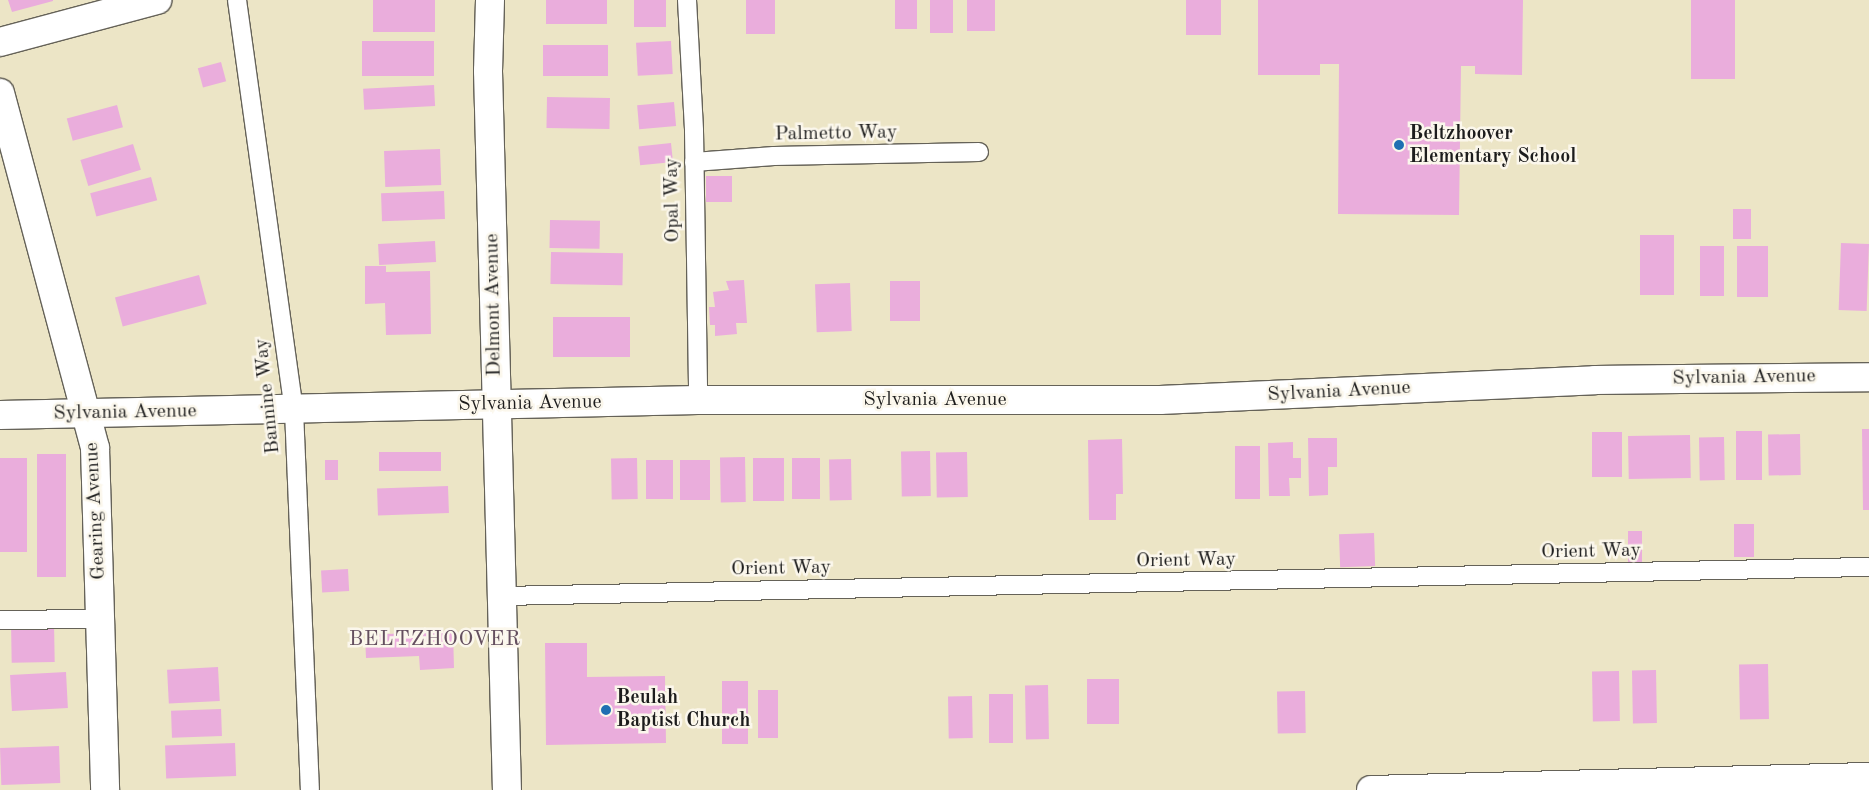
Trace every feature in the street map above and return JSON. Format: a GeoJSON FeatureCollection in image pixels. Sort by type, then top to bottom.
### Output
{"type":"FeatureCollection","features":[{"type":"Feature","properties":{"kind":"street"},"geometry":{"type":"LineString","coordinates":[[0,42],[157,0]]}},
{"type":"Feature","properties":{"kind":"street","name":"Delmont Avenue"},"geometry":{"type":"LineString","coordinates":[[490,0],[488,81],[507,790]]}},
{"type":"Feature","properties":{"kind":"street","name":"Gearing Avenue"},"geometry":{"type":"LineString","coordinates":[[0,93],[95,448],[106,790]]}},
{"type":"Feature","properties":{"kind":"street","name":"Sylvania Avenue"},"geometry":{"type":"LineString","coordinates":[[0,415],[698,400],[1160,400],[1595,380],[1869,377]]}},
{"type":"Feature","properties":{"kind":"street"},"geometry":{"type":"LineString","coordinates":[[1371,790],[1869,777]]}},
{"type":"Feature","properties":{"kind":"lane","name":"Bannine Way"},"geometry":{"type":"LineString","coordinates":[[237,0],[294,410],[310,790]]}},
{"type":"Feature","properties":{"kind":"lane","name":"Opal Way"},"geometry":{"type":"LineString","coordinates":[[687,0],[694,162],[698,400]]}},
{"type":"Feature","properties":{"kind":"lane","name":"Palmetto Way"},"geometry":{"type":"LineString","coordinates":[[694,162],[774,156],[979,152]]}},
{"type":"Feature","properties":{"kind":"lane","name":"Orient Way"},"geometry":{"type":"LineString","coordinates":[[503,596],[1869,567]]}},
{"type":"Feature","properties":{"kind":"lane"},"geometry":{"type":"LineString","coordinates":[[0,620],[102,619]]}},
{"type":"Feature","properties":{"kind":"building"},"geometry":{"type":"Polygon","coordinates":[[[8,0],[53,0],[53,1],[12,12],[8,0]]]}},
{"type":"Feature","properties":{"kind":"building"},"geometry":{"type":"Polygon","coordinates":[[[373,0],[435,0],[435,32],[373,32],[373,0]]]}},
{"type":"Feature","properties":{"kind":"building"},"geometry":{"type":"Polygon","coordinates":[[[546,0],[607,0],[607,24],[546,24],[546,0]]]}},
{"type":"Feature","properties":{"kind":"building"},"geometry":{"type":"Polygon","coordinates":[[[634,0],[666,0],[666,27],[634,27],[634,0]]]}},
{"type":"Feature","properties":{"kind":"building"},"geometry":{"type":"Polygon","coordinates":[[[746,0],[775,0],[775,34],[746,34],[746,0]]]}},
{"type":"Feature","properties":{"kind":"building"},"geometry":{"type":"Polygon","coordinates":[[[895,0],[917,0],[917,29],[895,29],[895,0]]]}},
{"type":"Feature","properties":{"kind":"building"},"geometry":{"type":"Polygon","coordinates":[[[930,0],[953,0],[953,33],[930,33],[930,0]]]}},
{"type":"Feature","properties":{"kind":"building"},"geometry":{"type":"Polygon","coordinates":[[[967,0],[995,0],[995,31],[967,31],[967,0]]]}},
{"type":"Feature","properties":{"kind":"building"},"geometry":{"type":"Polygon","coordinates":[[[1186,0],[1221,0],[1221,35],[1186,35],[1186,0]]]}},
{"type":"Feature","properties":{"kind":"building","name":"Beltzhoover Elementary School"},"geometry":{"type":"Polygon","coordinates":[[[1258,0],[1523,0],[1522,75],[1475,74],[1475,66],[1461,66],[1459,215],[1338,214],[1339,64],[1320,64],[1320,75],[1258,75],[1258,0]]]}},
{"type":"Feature","properties":{"kind":"building"},"geometry":{"type":"Polygon","coordinates":[[[1691,0],[1735,0],[1735,79],[1691,79],[1691,0]]]}},
{"type":"Feature","properties":{"kind":"building"},"geometry":{"type":"Polygon","coordinates":[[[362,41],[434,41],[434,76],[362,76],[362,41]]]}},
{"type":"Feature","properties":{"kind":"building"},"geometry":{"type":"Polygon","coordinates":[[[671,41],[673,74],[638,76],[636,43],[671,41]]]}},
{"type":"Feature","properties":{"kind":"building"},"geometry":{"type":"Polygon","coordinates":[[[543,45],[608,45],[608,76],[543,76],[543,45]]]}},
{"type":"Feature","properties":{"kind":"building"},"geometry":{"type":"Polygon","coordinates":[[[221,62],[226,81],[203,88],[198,68],[221,62]]]}},
{"type":"Feature","properties":{"kind":"building"},"geometry":{"type":"Polygon","coordinates":[[[434,85],[435,106],[364,110],[363,89],[434,85]]]}},
{"type":"Feature","properties":{"kind":"building"},"geometry":{"type":"Polygon","coordinates":[[[547,97],[610,98],[609,129],[546,128],[547,97]]]}},
{"type":"Feature","properties":{"kind":"building"},"geometry":{"type":"Polygon","coordinates":[[[674,102],[676,126],[639,129],[637,105],[674,102]]]}},
{"type":"Feature","properties":{"kind":"building"},"geometry":{"type":"Polygon","coordinates":[[[117,105],[123,127],[73,141],[67,118],[117,105]]]}},
{"type":"Feature","properties":{"kind":"building"},"geometry":{"type":"Polygon","coordinates":[[[671,143],[673,162],[640,165],[638,146],[671,143]]]}},
{"type":"Feature","properties":{"kind":"building"},"geometry":{"type":"Polygon","coordinates":[[[133,144],[141,170],[88,186],[80,160],[133,144]]]}},
{"type":"Feature","properties":{"kind":"building"},"geometry":{"type":"Polygon","coordinates":[[[440,149],[441,185],[385,187],[384,151],[440,149]]]}},
{"type":"Feature","properties":{"kind":"building"},"geometry":{"type":"Polygon","coordinates":[[[706,176],[732,176],[732,202],[706,202],[706,176]]]}},
{"type":"Feature","properties":{"kind":"building"},"geometry":{"type":"Polygon","coordinates":[[[151,177],[157,200],[96,216],[90,193],[151,177]]]}},
{"type":"Feature","properties":{"kind":"building"},"geometry":{"type":"Polygon","coordinates":[[[444,191],[445,219],[382,221],[381,193],[444,191]]]}},
{"type":"Feature","properties":{"kind":"building"},"geometry":{"type":"Polygon","coordinates":[[[1733,209],[1751,209],[1751,239],[1733,239],[1733,209]]]}},
{"type":"Feature","properties":{"kind":"building"},"geometry":{"type":"Polygon","coordinates":[[[550,220],[600,221],[600,249],[550,248],[550,220]]]}},
{"type":"Feature","properties":{"kind":"building"},"geometry":{"type":"Polygon","coordinates":[[[1640,235],[1674,235],[1674,295],[1640,295],[1640,235]]]}},
{"type":"Feature","properties":{"kind":"building"},"geometry":{"type":"Polygon","coordinates":[[[435,241],[436,262],[379,265],[378,244],[435,241]]]}},
{"type":"Feature","properties":{"kind":"building"},"geometry":{"type":"Polygon","coordinates":[[[1841,243],[1869,244],[1867,311],[1839,310],[1841,243]]]}},
{"type":"Feature","properties":{"kind":"building"},"geometry":{"type":"Polygon","coordinates":[[[1700,246],[1724,246],[1724,296],[1700,296],[1700,246]]]}},
{"type":"Feature","properties":{"kind":"building"},"geometry":{"type":"Polygon","coordinates":[[[1737,246],[1768,246],[1768,297],[1737,297],[1737,246]]]}},
{"type":"Feature","properties":{"kind":"building"},"geometry":{"type":"Polygon","coordinates":[[[551,252],[623,253],[622,285],[550,284],[551,252]]]}},
{"type":"Feature","properties":{"kind":"building"},"geometry":{"type":"Polygon","coordinates":[[[365,266],[386,266],[386,272],[430,271],[431,334],[386,335],[385,303],[365,304],[365,266]]]}},
{"type":"Feature","properties":{"kind":"building"},"geometry":{"type":"Polygon","coordinates":[[[199,275],[207,304],[123,326],[115,298],[199,275]]]}},
{"type":"Feature","properties":{"kind":"building"},"geometry":{"type":"Polygon","coordinates":[[[744,280],[747,323],[736,323],[737,334],[715,336],[715,325],[710,325],[709,307],[715,307],[713,292],[729,290],[726,281],[744,280]]]}},
{"type":"Feature","properties":{"kind":"building"},"geometry":{"type":"Polygon","coordinates":[[[890,281],[920,281],[920,321],[890,321],[890,281]]]}},
{"type":"Feature","properties":{"kind":"building"},"geometry":{"type":"Polygon","coordinates":[[[850,283],[852,331],[817,332],[815,284],[850,283]]]}},
{"type":"Feature","properties":{"kind":"building"},"geometry":{"type":"Polygon","coordinates":[[[553,317],[630,317],[630,357],[553,357],[553,317]]]}},
{"type":"Feature","properties":{"kind":"building"},"geometry":{"type":"Polygon","coordinates":[[[1862,429],[1869,429],[1869,510],[1863,510],[1862,429]]]}},
{"type":"Feature","properties":{"kind":"building"},"geometry":{"type":"Polygon","coordinates":[[[1736,431],[1762,431],[1762,480],[1736,480],[1736,431]]]}},
{"type":"Feature","properties":{"kind":"building"},"geometry":{"type":"Polygon","coordinates":[[[1592,432],[1622,432],[1622,477],[1592,477],[1592,432]]]}},
{"type":"Feature","properties":{"kind":"building"},"geometry":{"type":"Polygon","coordinates":[[[1800,434],[1801,475],[1769,476],[1768,435],[1800,434]]]}},
{"type":"Feature","properties":{"kind":"building"},"geometry":{"type":"Polygon","coordinates":[[[1690,435],[1691,478],[1629,479],[1628,436],[1690,435]]]}},
{"type":"Feature","properties":{"kind":"building"},"geometry":{"type":"Polygon","coordinates":[[[1699,437],[1724,437],[1725,480],[1700,480],[1699,437]]]}},
{"type":"Feature","properties":{"kind":"building"},"geometry":{"type":"Polygon","coordinates":[[[1308,438],[1337,438],[1337,467],[1328,467],[1328,495],[1309,496],[1308,438]]]}},
{"type":"Feature","properties":{"kind":"building"},"geometry":{"type":"Polygon","coordinates":[[[1122,439],[1123,494],[1116,494],[1116,520],[1089,520],[1088,440],[1122,439]]]}},
{"type":"Feature","properties":{"kind":"building"},"geometry":{"type":"Polygon","coordinates":[[[1293,442],[1293,458],[1301,458],[1301,478],[1289,478],[1290,496],[1269,496],[1268,443],[1293,442]]]}},
{"type":"Feature","properties":{"kind":"building"},"geometry":{"type":"Polygon","coordinates":[[[1235,446],[1260,446],[1260,499],[1235,499],[1235,446]]]}},
{"type":"Feature","properties":{"kind":"building"},"geometry":{"type":"Polygon","coordinates":[[[930,451],[931,496],[902,496],[901,452],[930,451]]]}},
{"type":"Feature","properties":{"kind":"building"},"geometry":{"type":"Polygon","coordinates":[[[379,452],[441,452],[441,471],[379,471],[379,452]]]}},
{"type":"Feature","properties":{"kind":"building"},"geometry":{"type":"Polygon","coordinates":[[[967,452],[968,497],[937,498],[936,453],[967,452]]]}},
{"type":"Feature","properties":{"kind":"building"},"geometry":{"type":"Polygon","coordinates":[[[37,454],[66,454],[66,577],[37,577],[37,454]]]}},
{"type":"Feature","properties":{"kind":"building"},"geometry":{"type":"Polygon","coordinates":[[[720,457],[745,457],[746,502],[721,502],[720,457]]]}},
{"type":"Feature","properties":{"kind":"building"},"geometry":{"type":"Polygon","coordinates":[[[0,458],[27,458],[27,552],[0,552],[0,458]]]}},
{"type":"Feature","properties":{"kind":"building"},"geometry":{"type":"Polygon","coordinates":[[[611,458],[637,458],[638,499],[612,499],[611,458]]]}},
{"type":"Feature","properties":{"kind":"building"},"geometry":{"type":"Polygon","coordinates":[[[753,458],[784,458],[784,501],[753,501],[753,458]]]}},
{"type":"Feature","properties":{"kind":"building"},"geometry":{"type":"Polygon","coordinates":[[[792,458],[820,458],[820,499],[792,499],[792,458]]]}},
{"type":"Feature","properties":{"kind":"building"},"geometry":{"type":"Polygon","coordinates":[[[829,459],[851,459],[852,500],[830,500],[829,459]]]}},
{"type":"Feature","properties":{"kind":"building"},"geometry":{"type":"Polygon","coordinates":[[[325,460],[338,460],[338,480],[325,480],[325,460]]]}},
{"type":"Feature","properties":{"kind":"building"},"geometry":{"type":"Polygon","coordinates":[[[646,460],[673,460],[673,499],[646,499],[646,460]]]}},
{"type":"Feature","properties":{"kind":"building"},"geometry":{"type":"Polygon","coordinates":[[[680,460],[710,460],[710,500],[680,500],[680,460]]]}},
{"type":"Feature","properties":{"kind":"building"},"geometry":{"type":"Polygon","coordinates":[[[448,486],[449,513],[378,515],[377,488],[448,486]]]}},
{"type":"Feature","properties":{"kind":"building"},"geometry":{"type":"Polygon","coordinates":[[[1734,524],[1754,524],[1754,557],[1734,557],[1734,524]]]}},
{"type":"Feature","properties":{"kind":"building"},"geometry":{"type":"Polygon","coordinates":[[[1628,531],[1642,531],[1642,564],[1628,564],[1628,531]]]}},
{"type":"Feature","properties":{"kind":"building"},"geometry":{"type":"Polygon","coordinates":[[[1374,533],[1375,566],[1340,567],[1339,534],[1374,533]]]}},
{"type":"Feature","properties":{"kind":"building"},"geometry":{"type":"Polygon","coordinates":[[[348,569],[349,591],[322,592],[321,570],[348,569]]]}},
{"type":"Feature","properties":{"kind":"building"},"geometry":{"type":"Polygon","coordinates":[[[54,622],[55,662],[12,663],[11,623],[54,622]]]}},
{"type":"Feature","properties":{"kind":"building"},"geometry":{"type":"Polygon","coordinates":[[[453,631],[454,668],[420,670],[419,656],[366,658],[365,635],[453,631]]]}},
{"type":"Feature","properties":{"kind":"building","name":"Beulah Baptist Church"},"geometry":{"type":"Polygon","coordinates":[[[545,643],[587,643],[587,677],[665,676],[666,743],[546,745],[545,643]]]}},
{"type":"Feature","properties":{"kind":"building"},"geometry":{"type":"Polygon","coordinates":[[[1768,664],[1769,719],[1740,719],[1739,665],[1768,664]]]}},
{"type":"Feature","properties":{"kind":"building"},"geometry":{"type":"Polygon","coordinates":[[[218,667],[220,701],[169,704],[167,670],[218,667]]]}},
{"type":"Feature","properties":{"kind":"building"},"geometry":{"type":"Polygon","coordinates":[[[1632,670],[1656,670],[1657,723],[1633,723],[1632,670]]]}},
{"type":"Feature","properties":{"kind":"building"},"geometry":{"type":"Polygon","coordinates":[[[1592,671],[1619,671],[1620,721],[1593,721],[1592,671]]]}},
{"type":"Feature","properties":{"kind":"building"},"geometry":{"type":"Polygon","coordinates":[[[66,672],[68,708],[12,711],[10,675],[66,672]]]}},
{"type":"Feature","properties":{"kind":"building"},"geometry":{"type":"Polygon","coordinates":[[[1087,679],[1119,679],[1119,724],[1087,724],[1087,679]]]}},
{"type":"Feature","properties":{"kind":"building"},"geometry":{"type":"Polygon","coordinates":[[[722,681],[748,681],[748,744],[722,744],[722,681]]]}},
{"type":"Feature","properties":{"kind":"building"},"geometry":{"type":"Polygon","coordinates":[[[1025,685],[1048,685],[1049,739],[1026,739],[1025,685]]]}},
{"type":"Feature","properties":{"kind":"building"},"geometry":{"type":"Polygon","coordinates":[[[758,690],[778,690],[778,738],[758,738],[758,690]]]}},
{"type":"Feature","properties":{"kind":"building"},"geometry":{"type":"Polygon","coordinates":[[[1277,691],[1305,691],[1306,733],[1278,733],[1277,691]]]}},
{"type":"Feature","properties":{"kind":"building"},"geometry":{"type":"Polygon","coordinates":[[[989,694],[1013,694],[1013,743],[989,743],[989,694]]]}},
{"type":"Feature","properties":{"kind":"building"},"geometry":{"type":"Polygon","coordinates":[[[948,696],[972,696],[973,738],[949,738],[948,696]]]}},
{"type":"Feature","properties":{"kind":"building"},"geometry":{"type":"Polygon","coordinates":[[[221,709],[222,736],[172,738],[171,711],[221,709]]]}},
{"type":"Feature","properties":{"kind":"building"},"geometry":{"type":"Polygon","coordinates":[[[235,743],[236,776],[166,778],[165,745],[235,743]]]}},
{"type":"Feature","properties":{"kind":"building"},"geometry":{"type":"Polygon","coordinates":[[[59,746],[60,783],[1,785],[0,748],[59,746]]]}},
{"type":"Feature","properties":{"kind":"place","name":"Beltzhoover Elementary School"},"geometry":{"type":"Point","coordinates":[1399,145]}},
{"type":"Feature","properties":{"kind":"place","name":"Beulah Baptist Church"},"geometry":{"type":"Point","coordinates":[606,710]}},
{"type":"Feature","properties":{"kind":"district","name":"BELTZHOOVER"},"geometry":{"type":"Point","coordinates":[435,640]}}]}
